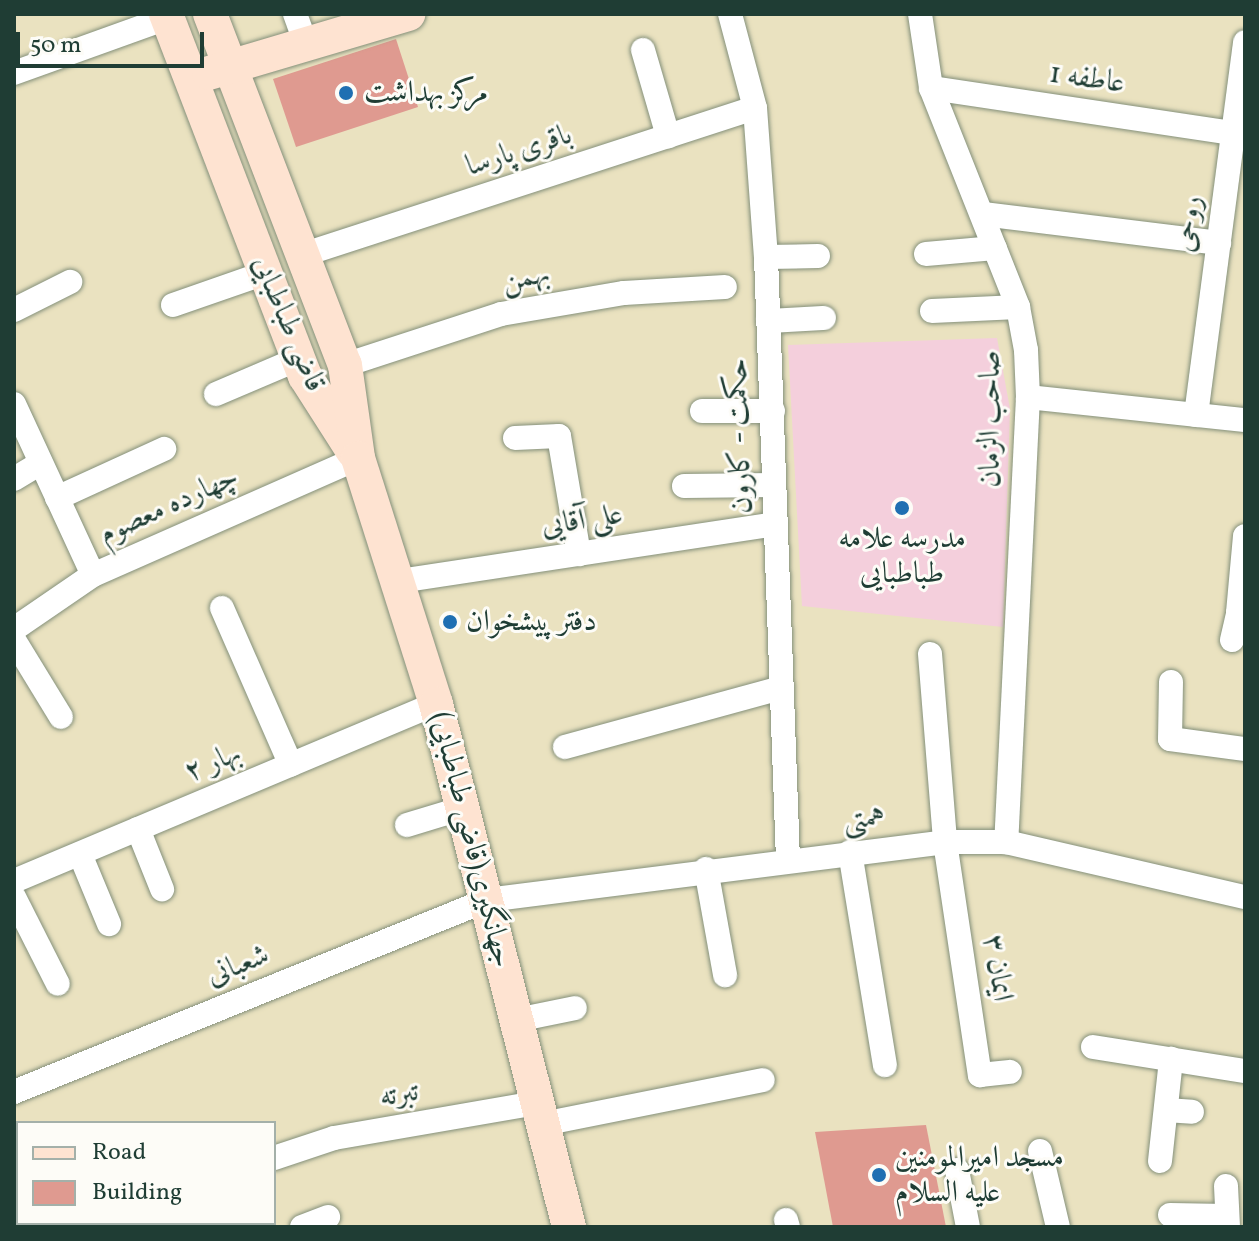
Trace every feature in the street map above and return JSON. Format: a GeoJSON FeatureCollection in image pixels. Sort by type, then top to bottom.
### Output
{"type":"FeatureCollection","features":[{"type":"Feature","properties":{"kind":"street","name":"قاضی طباطبایی"},"geometry":{"type":"LineString","coordinates":[[210,14],[345,365],[358,458]]}},
{"type":"Feature","properties":{"kind":"street"},"geometry":{"type":"LineString","coordinates":[[191,81],[230,65],[300,28],[408,14]]}},
{"type":"Feature","properties":{"kind":"street","name":"حکمت - کارون"},"geometry":{"type":"LineString","coordinates":[[730,14],[755,108],[766,257],[788,860]]}},
{"type":"Feature","properties":{"kind":"street","name":"صاحب الزمان"},"geometry":{"type":"LineString","coordinates":[[920,14],[931,88],[1018,307],[1028,397],[1006,842]]}},
{"type":"Feature","properties":{"kind":"street","name":"قاضی طباطبایی"},"geometry":{"type":"LineString","coordinates":[[166,16],[298,359],[358,458]]}},
{"type":"Feature","properties":{"kind":"street"},"geometry":{"type":"LineString","coordinates":[[14,73],[166,16]]}},
{"type":"Feature","properties":{"kind":"street","name":"روحی"},"geometry":{"type":"LineString","coordinates":[[1196,415],[1245,42]]}},
{"type":"Feature","properties":{"kind":"street"},"geometry":{"type":"LineString","coordinates":[[643,50],[668,136]]}},
{"type":"Feature","properties":{"kind":"street","name":"عاطفه 1"},"geometry":{"type":"LineString","coordinates":[[931,88],[1233,133]]}},
{"type":"Feature","properties":{"kind":"street","name":"باقری پارسا"},"geometry":{"type":"LineString","coordinates":[[302,255],[755,108]]}},
{"type":"Feature","properties":{"kind":"street"},"geometry":{"type":"LineString","coordinates":[[983,214],[1219,243]]}},
{"type":"Feature","properties":{"kind":"street"},"geometry":{"type":"LineString","coordinates":[[926,254],[995,248]]}},
{"type":"Feature","properties":{"kind":"street"},"geometry":{"type":"LineString","coordinates":[[766,257],[818,256]]}},
{"type":"Feature","properties":{"kind":"street"},"geometry":{"type":"LineString","coordinates":[[173,305],[265,273]]}},
{"type":"Feature","properties":{"kind":"street"},"geometry":{"type":"LineString","coordinates":[[14,310],[70,282]]}},
{"type":"Feature","properties":{"kind":"street","name":"بهمن"},"geometry":{"type":"LineString","coordinates":[[345,365],[501,314],[624,293],[725,287]]}},
{"type":"Feature","properties":{"kind":"street"},"geometry":{"type":"LineString","coordinates":[[932,311],[1018,307]]}},
{"type":"Feature","properties":{"kind":"street"},"geometry":{"type":"LineString","coordinates":[[768,321],[824,318]]}},
{"type":"Feature","properties":{"kind":"street"},"geometry":{"type":"LineString","coordinates":[[216,394],[298,359]]}},
{"type":"Feature","properties":{"kind":"street"},"geometry":{"type":"LineString","coordinates":[[1028,397],[1245,420]]}},
{"type":"Feature","properties":{"kind":"street"},"geometry":{"type":"LineString","coordinates":[[14,404],[93,575]]}},
{"type":"Feature","properties":{"kind":"street"},"geometry":{"type":"LineString","coordinates":[[702,411],[773,411]]}},
{"type":"Feature","properties":{"kind":"street"},"geometry":{"type":"LineString","coordinates":[[515,438],[559,436],[579,554]]}},
{"type":"Feature","properties":{"kind":"street"},"geometry":{"type":"LineString","coordinates":[[57,498],[164,449]]}},
{"type":"Feature","properties":{"kind":"street","name":"چهارده معصوم"},"geometry":{"type":"LineString","coordinates":[[14,629],[93,575],[358,458]]}},
{"type":"Feature","properties":{"kind":"street","name":"جهانگیری(قاضی طباطبایی)"},"geometry":{"type":"LineString","coordinates":[[358,458],[436,704],[569,1227]]}},
{"type":"Feature","properties":{"kind":"street"},"geometry":{"type":"LineString","coordinates":[[14,479],[41,463]]}},
{"type":"Feature","properties":{"kind":"street"},"geometry":{"type":"LineString","coordinates":[[684,486],[774,485]]}},
{"type":"Feature","properties":{"kind":"street","name":"علی آقایی"},"geometry":{"type":"LineString","coordinates":[[399,581],[775,524]]}},
{"type":"Feature","properties":{"kind":"street"},"geometry":{"type":"LineString","coordinates":[[1232,640],[1241,614],[1245,536]]}},
{"type":"Feature","properties":{"kind":"street"},"geometry":{"type":"LineString","coordinates":[[222,608],[291,765]]}},
{"type":"Feature","properties":{"kind":"street"},"geometry":{"type":"LineString","coordinates":[[14,640],[61,717]]}},
{"type":"Feature","properties":{"kind":"street"},"geometry":{"type":"LineString","coordinates":[[930,654],[945,842]]}},
{"type":"Feature","properties":{"kind":"street"},"geometry":{"type":"LineString","coordinates":[[1171,682],[1170,739],[1245,749]]}},
{"type":"Feature","properties":{"kind":"street"},"geometry":{"type":"LineString","coordinates":[[565,747],[780,688]]}},
{"type":"Feature","properties":{"kind":"street","name":"بهار ۲"},"geometry":{"type":"LineString","coordinates":[[14,881],[436,704]]}},
{"type":"Feature","properties":{"kind":"street"},"geometry":{"type":"LineString","coordinates":[[407,825],[463,808]]}},
{"type":"Feature","properties":{"kind":"street"},"geometry":{"type":"LineString","coordinates":[[138,829],[162,889]]}},
{"type":"Feature","properties":{"kind":"street","name":"همتی"},"geometry":{"type":"LineString","coordinates":[[487,900],[706,869],[945,842],[1006,842],[1245,897]]}},
{"type":"Feature","properties":{"kind":"street","name":"ایمان ۳"},"geometry":{"type":"LineString","coordinates":[[945,842],[980,1075],[1010,1072]]}},
{"type":"Feature","properties":{"kind":"street"},"geometry":{"type":"LineString","coordinates":[[850,852],[885,1065]]}},
{"type":"Feature","properties":{"kind":"street"},"geometry":{"type":"LineString","coordinates":[[80,854],[109,924]]}},
{"type":"Feature","properties":{"kind":"street"},"geometry":{"type":"LineString","coordinates":[[706,869],[725,975]]}},
{"type":"Feature","properties":{"kind":"street"},"geometry":{"type":"LineString","coordinates":[[14,897],[20,925],[58,984]]}},
{"type":"Feature","properties":{"kind":"street","name":"شعبانی"},"geometry":{"type":"LineString","coordinates":[[14,1092],[487,900]]}},
{"type":"Feature","properties":{"kind":"street"},"geometry":{"type":"LineString","coordinates":[[516,1020],[575,1008]]}},
{"type":"Feature","properties":{"kind":"street"},"geometry":{"type":"LineString","coordinates":[[1093,1047],[1245,1071]]}},
{"type":"Feature","properties":{"kind":"street"},"geometry":{"type":"LineString","coordinates":[[1160,1161],[1171,1059]]}},
{"type":"Feature","properties":{"kind":"street","name":"تبرته"},"geometry":{"type":"LineString","coordinates":[[276,1157],[334,1138],[540,1114],[763,1080]]}},
{"type":"Feature","properties":{"kind":"street"},"geometry":{"type":"LineString","coordinates":[[1166,1110],[1192,1112]]}},
{"type":"Feature","properties":{"kind":"street"},"geometry":{"type":"LineString","coordinates":[[1040,1151],[1058,1227]]}},
{"type":"Feature","properties":{"kind":"street"},"geometry":{"type":"LineString","coordinates":[[957,1170],[968,1227]]}},
{"type":"Feature","properties":{"kind":"street"},"geometry":{"type":"LineString","coordinates":[[1170,1215],[1228,1221],[1226,1186]]}},
{"type":"Feature","properties":{"kind":"street"},"geometry":{"type":"LineString","coordinates":[[302,1227],[328,1217]]}},
{"type":"Feature","properties":{"kind":"shaded area","name":"مدرسه علامه طباطبایی"},"geometry":{"type":"Polygon","coordinates":[[[997,338],[1010,409],[1003,627],[802,606],[788,345],[997,338]]]}},
{"type":"Feature","properties":{"kind":"building","name":"مرکز بهداشت"},"geometry":{"type":"Polygon","coordinates":[[[396,39],[418,107],[296,147],[273,79],[396,39]]]}},
{"type":"Feature","properties":{"kind":"building","name":"مسجد امیرالمومنین علیه السلام"},"geometry":{"type":"Polygon","coordinates":[[[926,1125],[946,1227],[833,1227],[815,1132],[926,1125]]]}},
{"type":"Feature","properties":{"kind":"place","name":"مرکز بهداشت"},"geometry":{"type":"Point","coordinates":[346,93]}},
{"type":"Feature","properties":{"kind":"place","name":"مدرسه علامه طباطبایی"},"geometry":{"type":"Point","coordinates":[902,508]}},
{"type":"Feature","properties":{"kind":"place","name":"دفتر پیشخوان"},"geometry":{"type":"Point","coordinates":[450,622]}},
{"type":"Feature","properties":{"kind":"place","name":"مسجد امیرالمومنین علیه السلام"},"geometry":{"type":"Point","coordinates":[879,1175]}}]}
